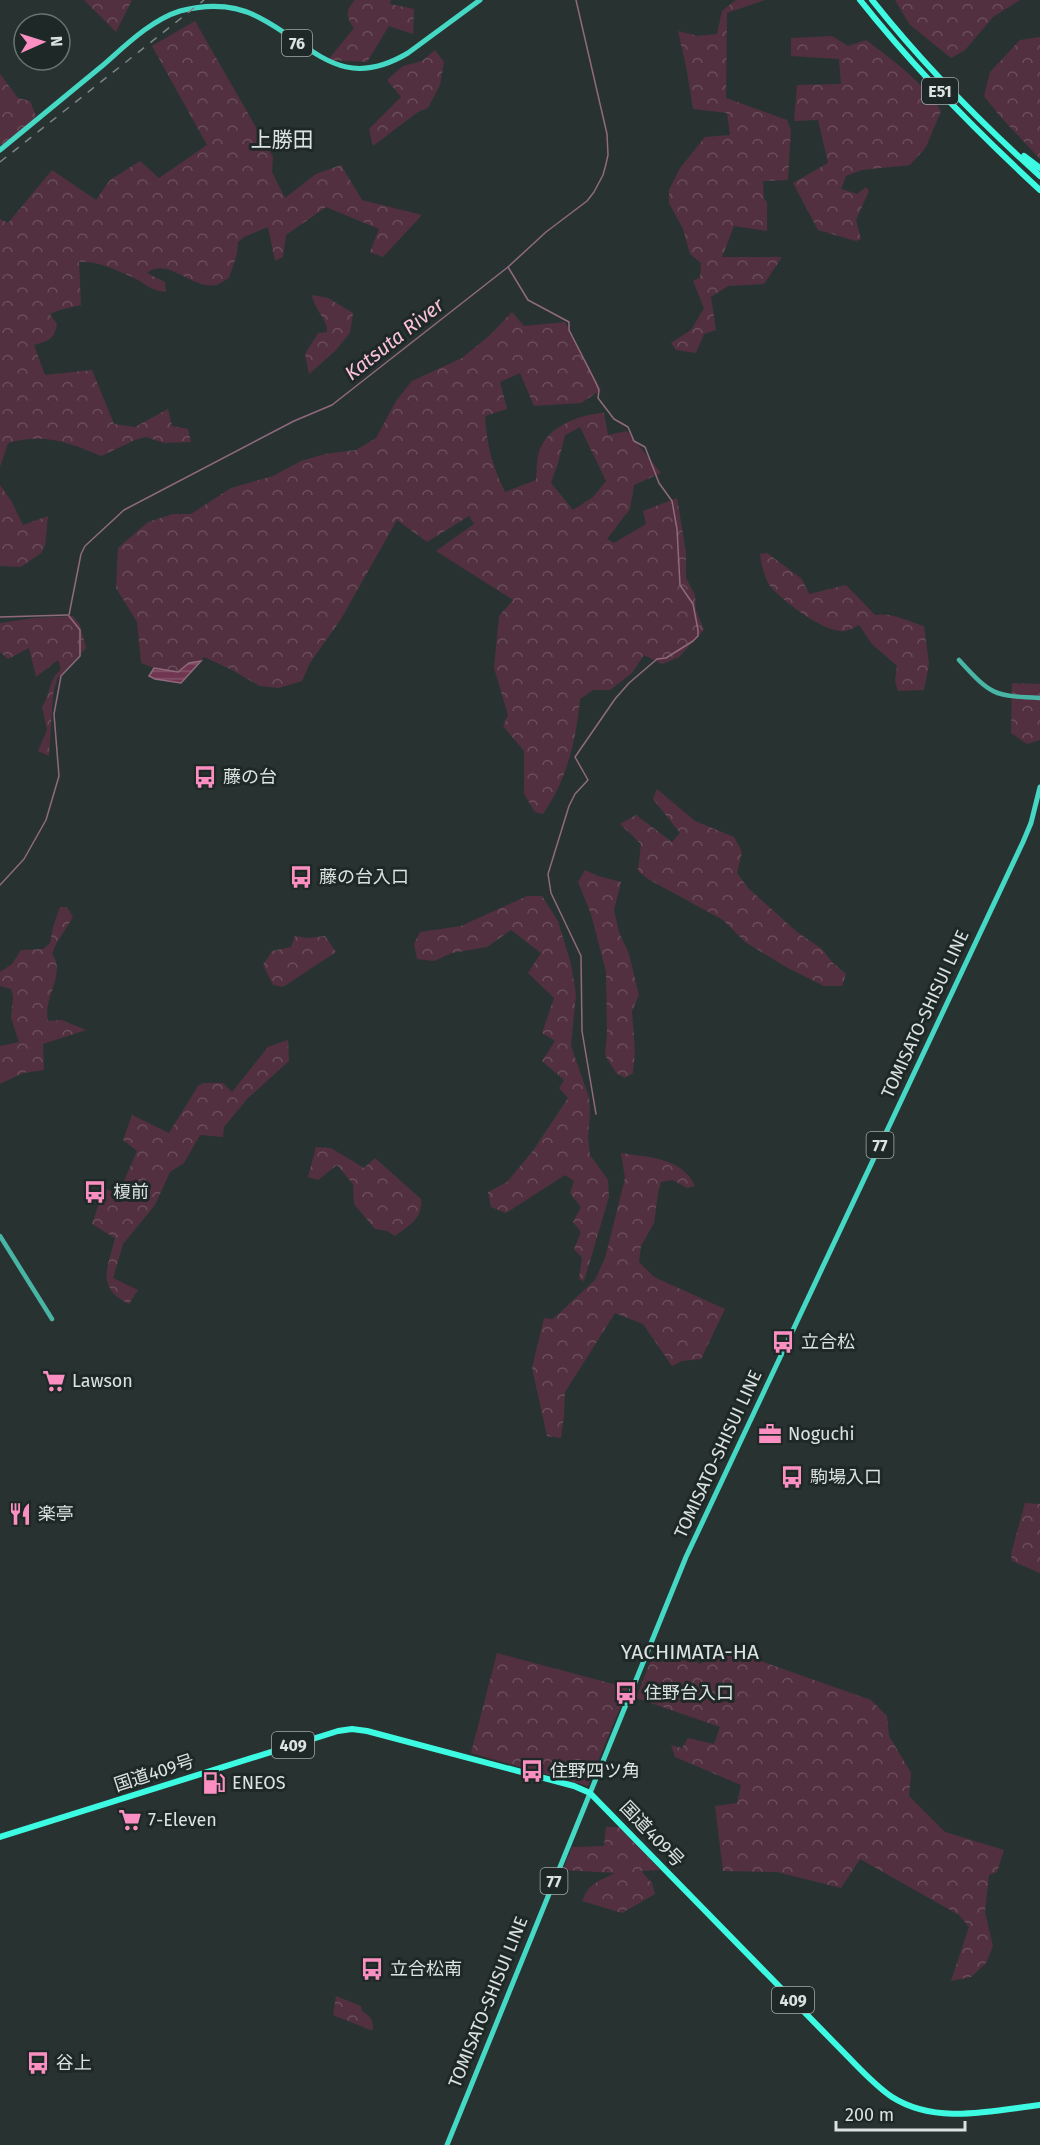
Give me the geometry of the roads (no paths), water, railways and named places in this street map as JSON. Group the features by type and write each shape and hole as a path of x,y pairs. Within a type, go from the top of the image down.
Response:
{"highway":[{"name":"E51","path":"860,0 896,45 1040,190"},
{"name":"E51","path":"872,0 905,39 991,130 1040,176"},
{"path":"999,138 1040,168"},
{"name":"国道409号","path":"0,1837 258,1755 347,1730 360,1730 382,1735 574,1786 590,1793 860,2069 889,2095 919,2108 950,2115 1040,2105"}],"main road":[{"name":"76","path":"0,150 143,32 171,14 211,6 228,7 260,18 313,54 332,63 351,68 368,68 396,60 408,53 480,0"},
{"name":"TOMISATO-SHISUI LINE","path":"447,2145 686,1557 1023,842 1031,823 1040,787"}],"street":[{"path":"959,660 975,678 995,694 1010,698 1040,698"},
{"path":"0,1236 52,1319"}],"waterway":[{"name":"Katsuta River","path":"69,615 81,554 85,546 124,510 294,421 332,405 508,267 546,232 587,201 603,175 608,155 607,134 576,0"},
{"path":"508,267 528,300 569,322 569,330 599,390 598,398 614,419 628,427 634,441 645,447 659,483 672,501 677,529 680,585 693,604 698,630 698,636 693,641 666,658 657,659 629,683 615,699 575,757 588,780 575,794 569,806 548,874 551,893 581,956 582,1031 596,1114"},
{"path":"0,617 68,615"},
{"path":"0,885 24,859 46,820 59,776 54,714 61,676 80,656 80,630 69,616"}],"railway":[{"path":"0,162 204,0"}],"place":[{"name":"藤の台","path":"205,777"},
{"name":"藤の台入口","path":"301,877"},
{"name":"榎前","path":"95,1192"},
{"name":"立合松","path":"783,1342"},
{"name":"Lawson","path":"54,1381"},
{"name":"Noguchi","path":"770,1434"},
{"name":"駒場入口","path":"792,1477"},
{"name":"楽亭","path":"20,1514"},
{"name":"住野台入口","path":"626,1693"},
{"name":"住野四ツ角","path":"532,1771"},
{"name":"ENEOS","path":"214,1783"},
{"name":"7-Eleven","path":"130,1820"},
{"name":"立合松南","path":"372,1969"},
{"name":"谷上","path":"38,2063"}],"district":[{"name":"上勝田","path":"282,140"},
{"name":"YACHIMATA-HA","path":"690,1652"}]}
